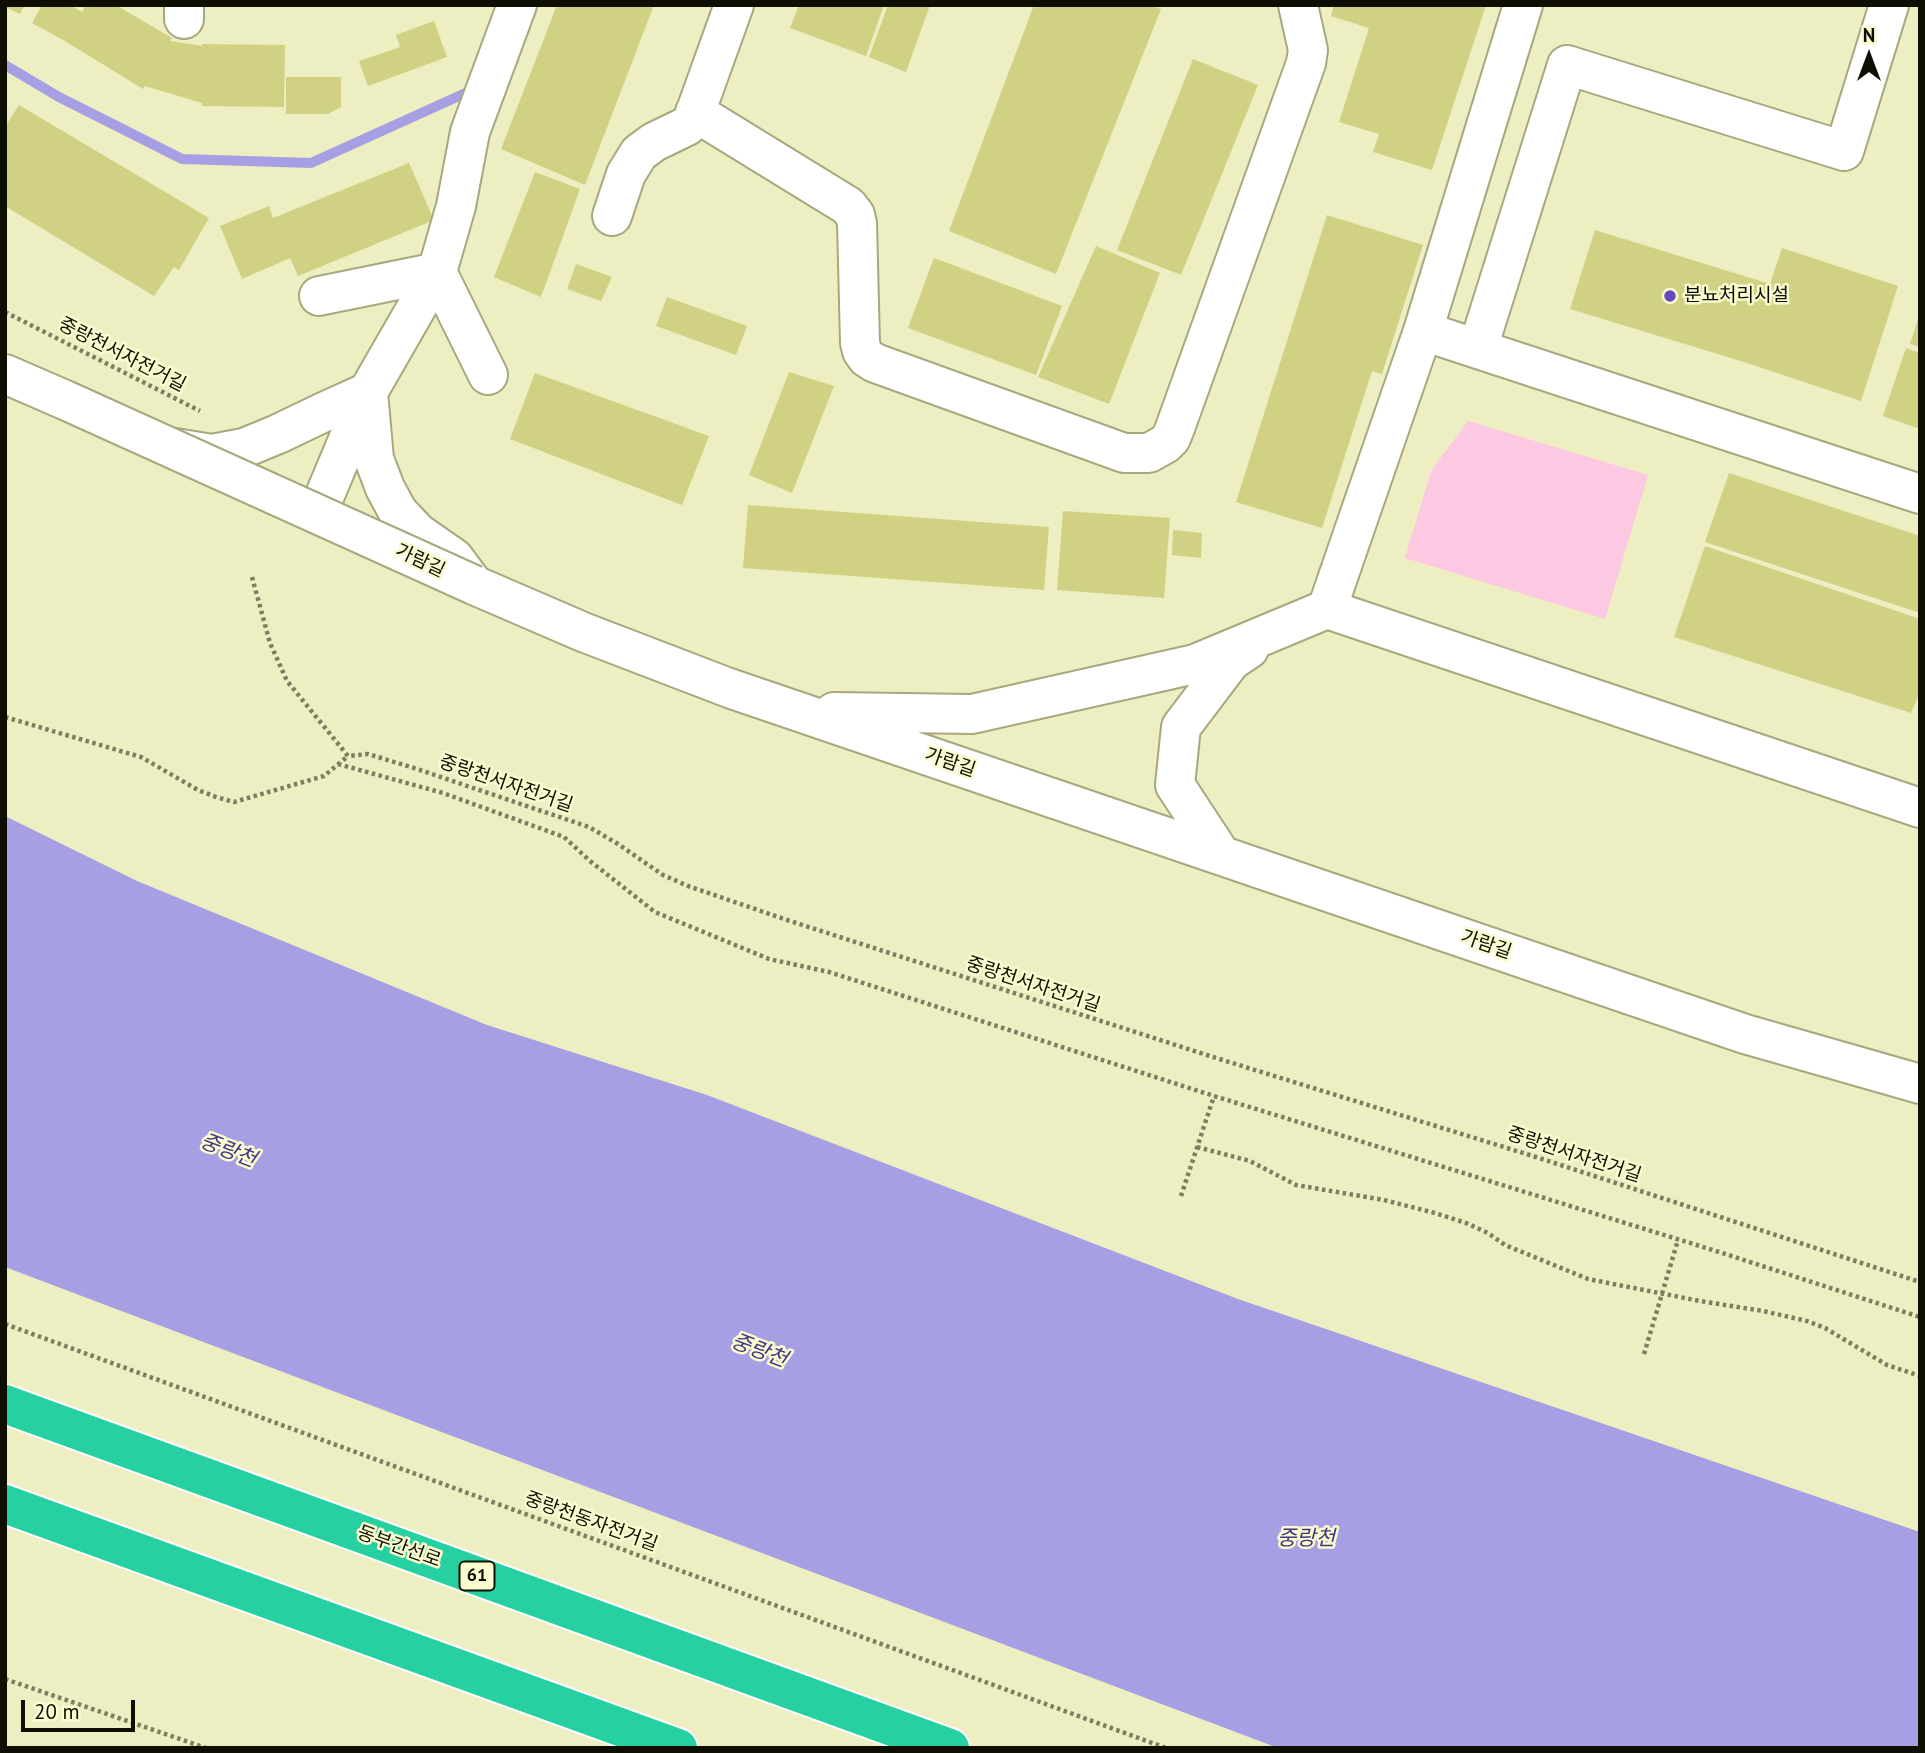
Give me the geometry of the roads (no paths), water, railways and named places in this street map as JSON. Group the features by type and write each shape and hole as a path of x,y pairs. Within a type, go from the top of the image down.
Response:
{"highway":[{"name":"동부간선로","path":"5,1404 950,1748"},
{"path":"5,1504 678,1748"}],"street":[{"path":"317,514 368,392 437,272 456,206 470,132 517,5"},
{"path":"612,216 626,174 639,153 654,142 687,126 695,112 734,5"},
{"path":"695,112 848,206 855,215 860,343 867,358 1124,453 1149,453 1171,438 1306,63 1307,50 1298,5"},
{"path":"1327,609 1423,331 1523,5"},
{"path":"1478,348 1567,65 1844,151 1889,5"},
{"path":"319,296 437,272"},
{"path":"437,272 488,375"},
{"path":"1423,331 1920,494"},
{"name":"가람길","path":"5,374 474,585 583,632 729,688 1745,1034 1920,1084"},
{"path":"168,446 212,454 244,448 278,435 368,392"},
{"path":"368,392 374,459 398,512 418,533 454,558 474,585"},
{"path":"800,712 972,714 1195,664 1327,609 1918,802"},
{"path":"1221,855 1175,785 1181,727 1231,661 1283,626"}],"water":[{"name":"중랑천","path":"5,816 137,881 487,1025 707,1095 1238,1299 1920,1532 1920,1748 1278,1748 5,1267"}],"waterway":[{"path":"5,65 59,97 182,159 311,163 470,91"}],"place":[{"name":"분뇨처리시설","path":"1670,296"}]}
